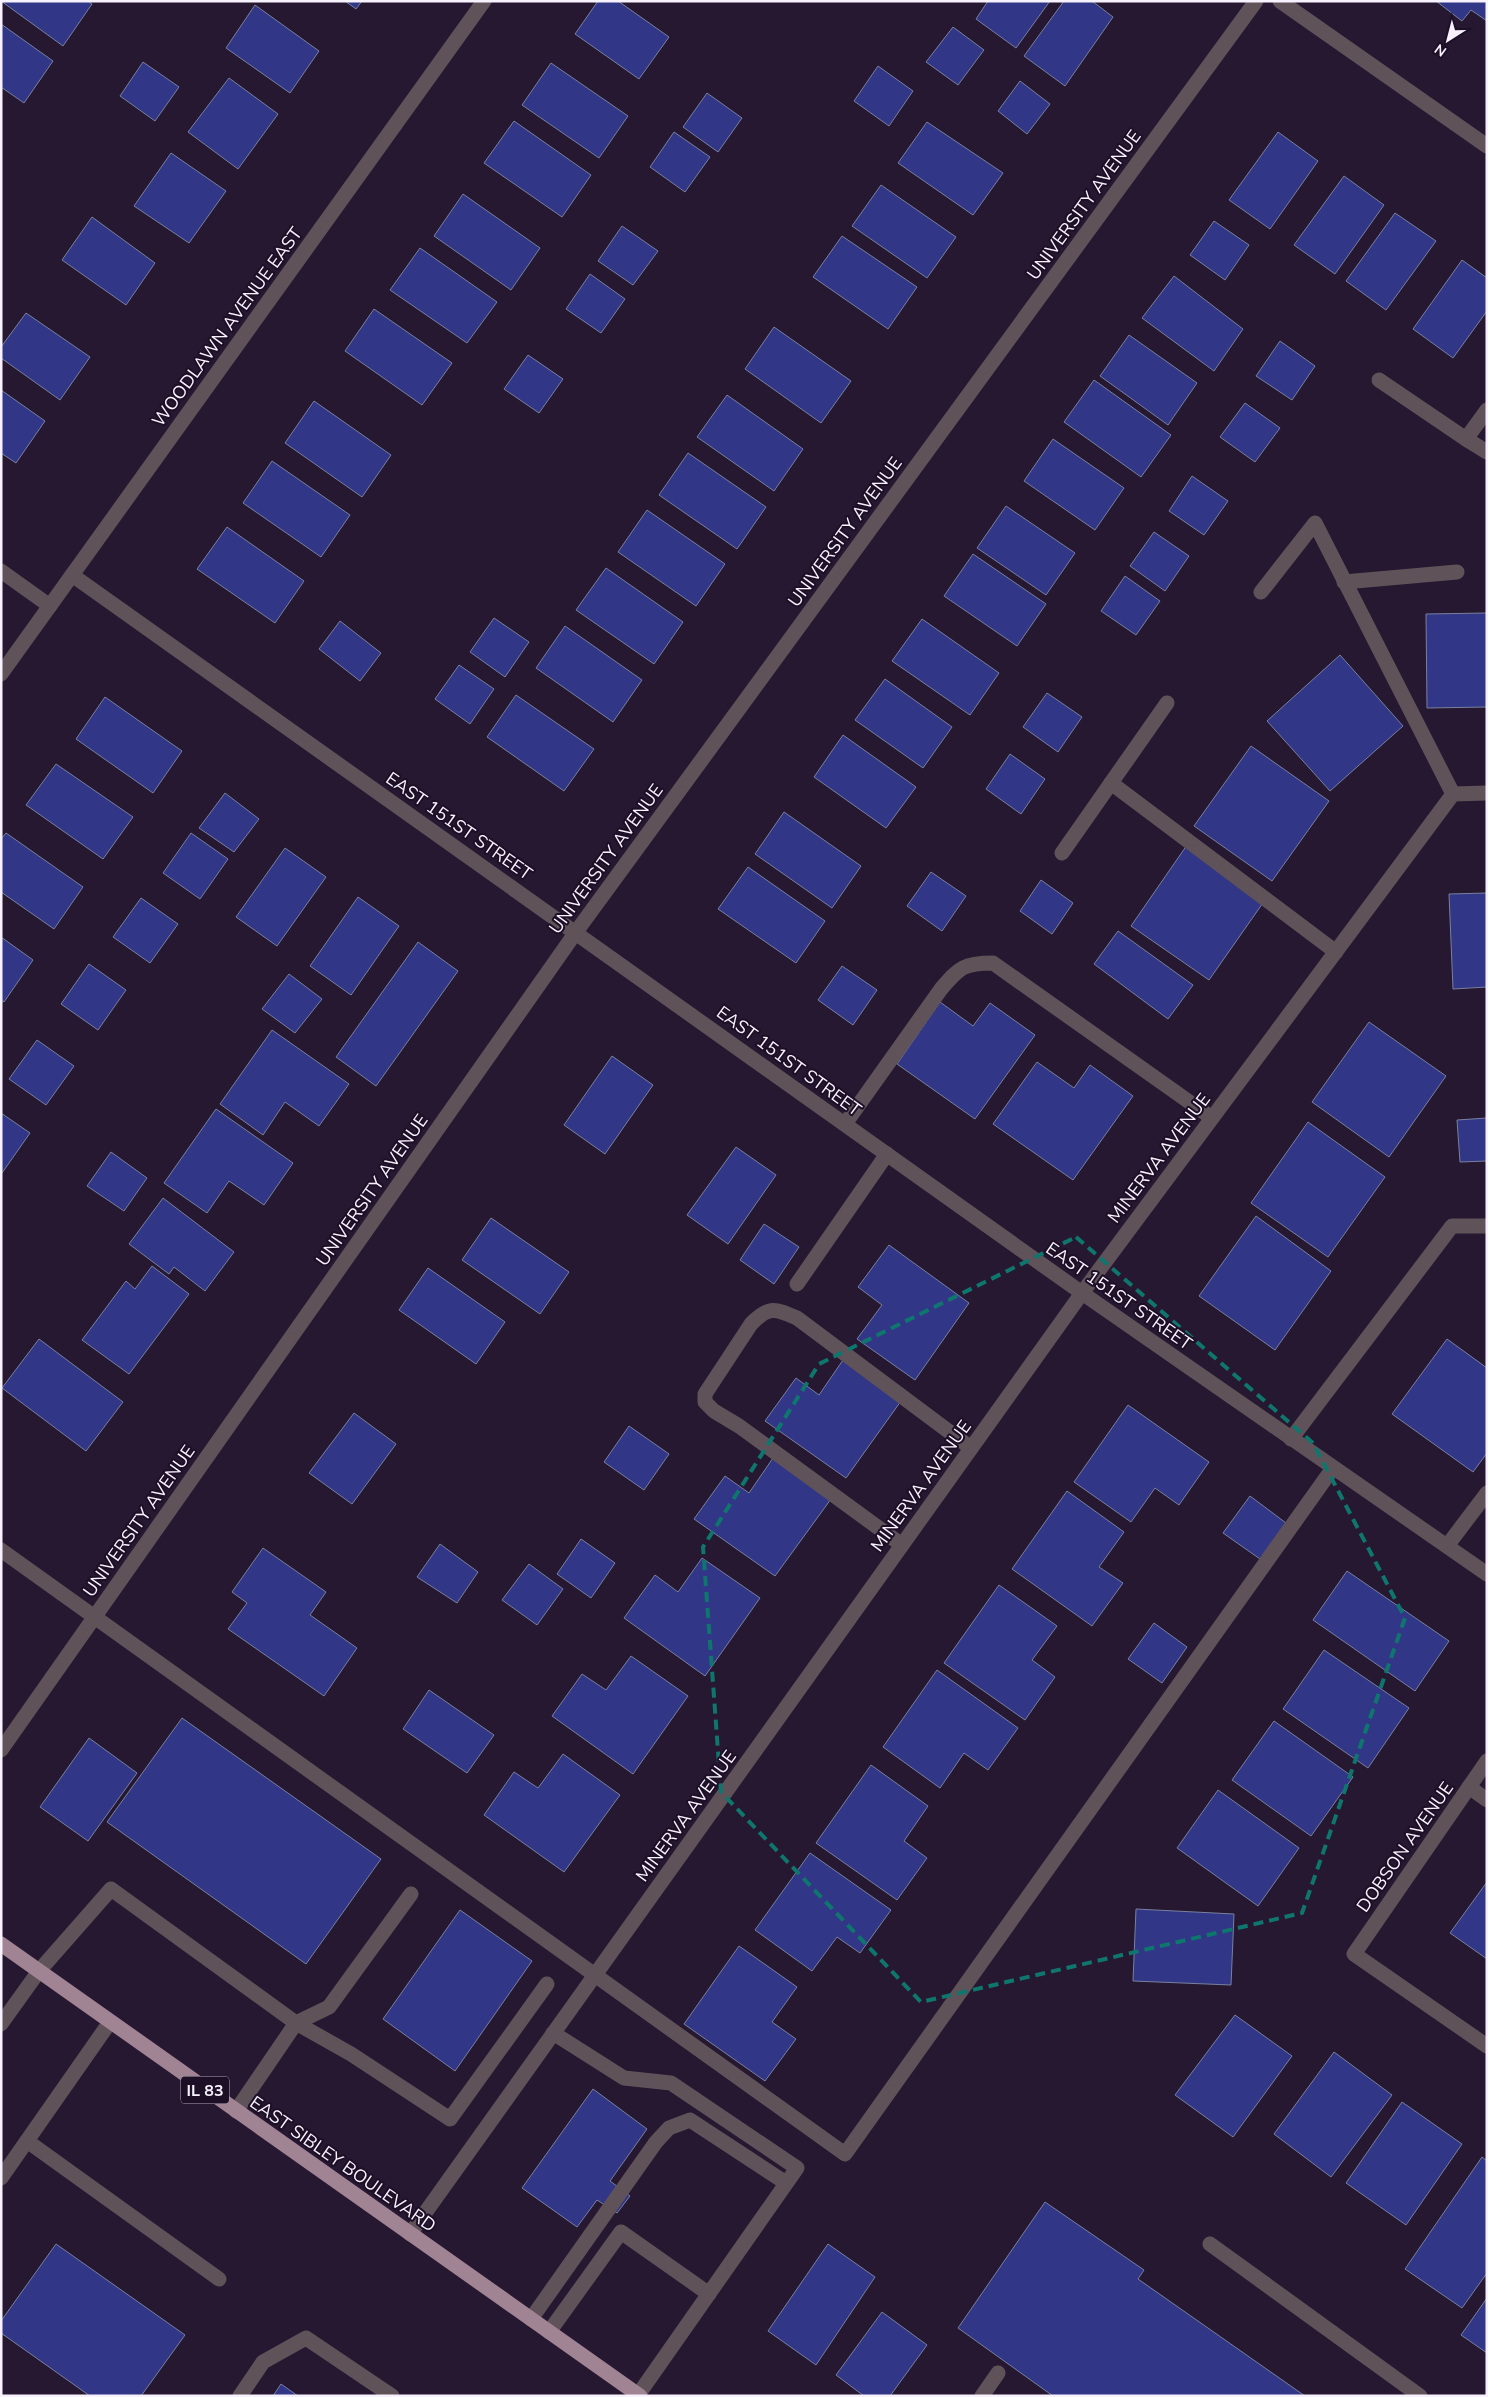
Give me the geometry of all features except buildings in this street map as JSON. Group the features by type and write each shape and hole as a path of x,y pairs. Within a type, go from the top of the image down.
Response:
{"main road":[{"name":"EAST SIBLEY BOULEVARD","path":"1,1944 639,2395"}],"street":[{"name":"WOODLAWN AVENUE EAST","path":"1,674 484,1"},
{"name":"UNIVERSITY AVENUE","path":"1,1750 576,932 1256,1"},
{"path":"1280,1 1487,146"},
{"path":"1379,380 1487,452"},
{"path":"1466,439 1487,410"},
{"path":"1261,592 1315,523 1453,794 1487,793"},
{"path":"1,571 50,606"},
{"path":"1344,582 1457,572"},
{"name":"EAST 151ST STREET","path":"72,575 1082,1293 1487,1574"},
{"path":"1062,853 1167,703"},
{"path":"1111,783 1336,952"},
{"name":"MINERVA AVENUE","path":"410,2234 1082,1293 1453,794"},
{"path":"845,1124 941,988 956,972 972,963 993,964 1212,1118"},
{"path":"797,1284 887,1154"},
{"path":"1291,1439 1452,1226 1487,1226"},
{"path":"902,1545 739,1426 714,1411 705,1402 705,1394 751,1324 769,1310 778,1310 797,1318 971,1448"},
{"path":"1,1550 96,1616 594,1976 846,2154 1333,1468"},
{"path":"1447,1546 1487,1493"},
{"name":"DOBSON AVENUE","path":"1487,1761 1354,1954 1487,2046"},
{"path":"1469,1787 1487,1800"},
{"path":"1,2024 39,1971 111,1888 296,2023 351,2054 450,2119 547,1984"},
{"path":"236,2111 296,2023 329,2006 411,1894"},
{"path":"1,2178 110,2022"},
{"path":"553,2033 624,2078 671,2083 797,2168 639,2395"},
{"path":"531,2319 651,2150 669,2128 690,2120 786,2183"},
{"path":"27,2141 219,2278"},
{"path":"549,2332 621,2232 709,2294"},
{"path":"1210,2244 1420,2396"},
{"path":"240,2396 263,2362 306,2338 392,2396"},
{"path":"982,2396 998,2373"}],"highlighted area":[{"path":"1076,1237 1313,1443 1405,1618 1302,1913 921,2002 721,1792 703,1547 819,1364"}]}
